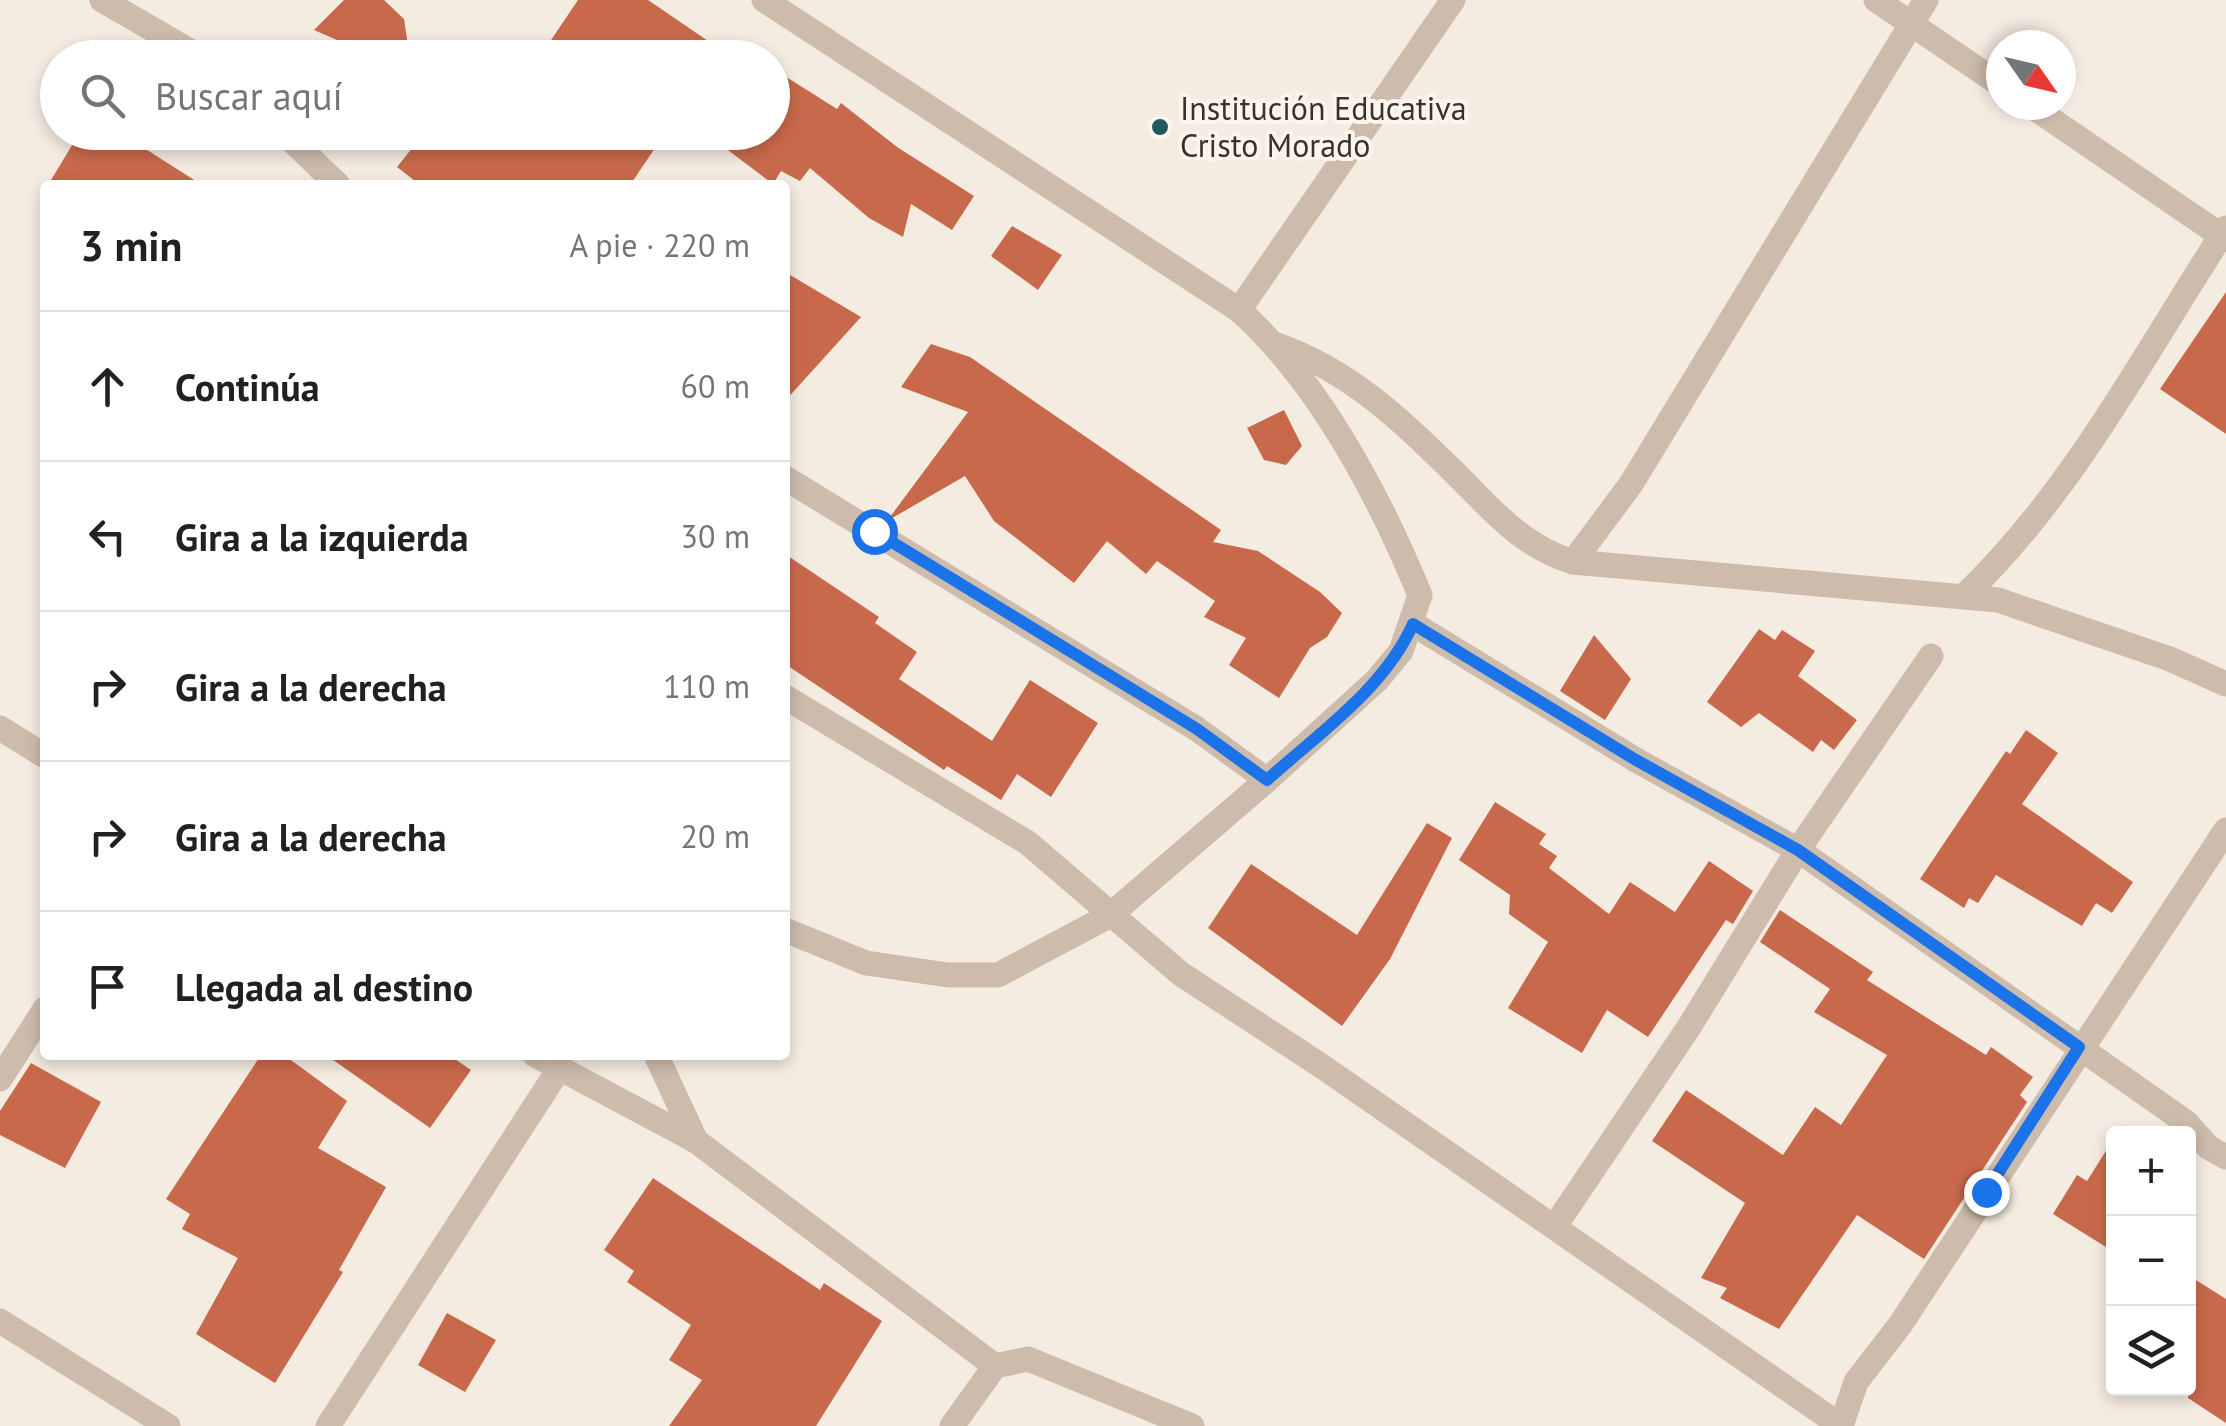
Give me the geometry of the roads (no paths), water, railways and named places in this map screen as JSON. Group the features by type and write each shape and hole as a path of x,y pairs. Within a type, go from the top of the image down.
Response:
{"street":[{"path":"102,0 171,40"},
{"path":"764,0 1238,310 1277,345 1314,395 1406,561 1420,596 1401,651 1378,680 1109,916 998,975 948,975 866,964 790,932"},
{"path":"1238,310 1453,0"},
{"path":"1876,0 1986,75"},
{"path":"1573,562 1630,484 1926,0"},
{"path":"1964,596 2010,552 2066,478 2224,234 2053,120"},
{"path":"302,150 333,180"},
{"path":"1277,345 1319,360 1360,386 1400,419 1518,536 1547,554 1573,562 1998,600 2170,659 2226,684"},
{"path":"790,481 1197,729 1267,780"},
{"path":"1413,624 1636,760 1798,850 2187,1123 2208,1147 2226,1157"},
{"path":"1554,1226 1680,1041 1798,850 1931,656"},
{"path":"790,700 1028,843 1181,974 1841,1426 1856,1382 1900,1325 2079,1047 2226,830"},
{"path":"0,728 40,753"},
{"path":"0,1078 40,1018"},
{"path":"543,1060 696,1141 996,1366"},
{"path":"658,1060 696,1141"},
{"path":"328,1426 559,1070"},
{"path":"0,1321 168,1426"},
{"path":"952,1426 996,1366 1028,1360 1192,1426"}],"place":[{"name":"Institución Educativa Cristo Morado","path":"1160,127"}]}
